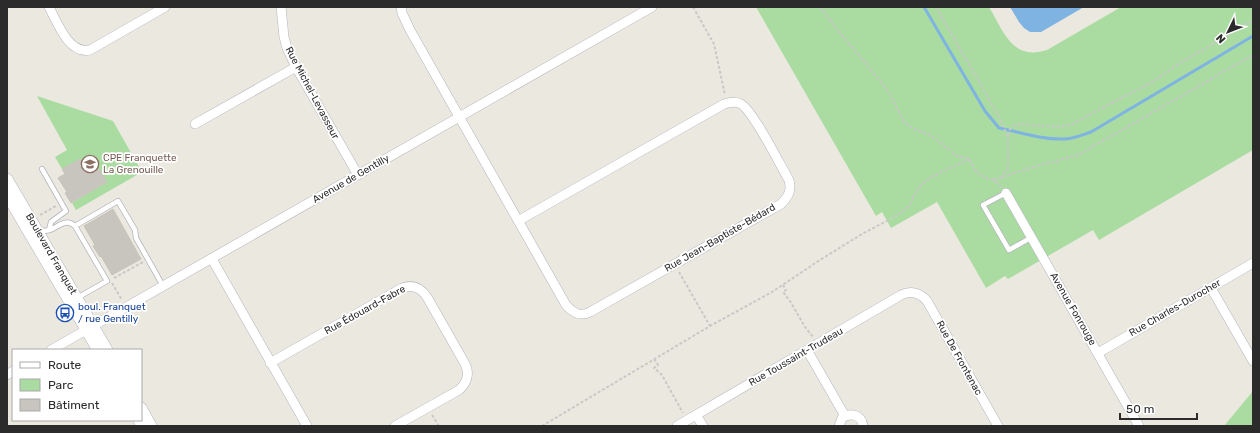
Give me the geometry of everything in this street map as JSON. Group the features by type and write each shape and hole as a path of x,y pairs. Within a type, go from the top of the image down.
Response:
{"street":[{"path":"49,7 69,42 76,49 85,51 90,50 165,7"},
{"name":"Rue Michel-Levasseur","path":"281,7 285,42 296,67 358,175"},
{"path":"401,7 402,13 410,30 459,117"},
{"name":"Avenue de Gentilly","path":"53,349 652,7"},
{"path":"194,124 296,67"},
{"name":"Rue Jean-Baptiste-Bédard","path":"459,117 518,221 566,305 574,313 581,315 590,312 781,204 789,195 789,180 750,113 740,103 732,102 724,104 518,221"},
{"name":"Boulevard Franquet","path":"7,179 77,298 98,349"},
{"name":"Avenue Fonrouge","path":"1006,193 1139,426"},
{"name":"Boulevard Franquet","path":"7,195 39,232 90,328 106,349"},
{"path":"212,259 307,426"},
{"name":"Rue Charles-Durocher","path":"1098,353 1253,263"},
{"name":"Rue Édouard-Fabre","path":"270,363 402,288 412,286 419,288 427,297 464,362 468,371 467,378 465,384 459,390 395,426"},
{"path":"1211,288 1253,361"},
{"name":"Rue Toussaint-Trudeau","path":"677,426 901,295 907,293 917,293"},
{"name":"Rue De Frontenac","path":"917,293 927,301 998,426"},
{"path":"808,350 845,416"},
{"path":"142,410 152,426"},
{"path":"839,426 840,421 845,416 854,414 861,419 863,426"},
{"path":"696,415 703,426"}],"lane":[{"path":"39,232 66,211 42,168"},
{"path":"1006,193 983,205 1009,250 1032,237"},
{"path":"75,226 118,201 135,230 136,238 163,286"},
{"path":"39,232 65,222 75,226 107,281 77,298"}],"path":[{"path":"693,7 714,44 725,96"},
{"path":"820,7 831,23 886,88 904,122 914,129 932,136 957,156 968,159 977,172 986,178 994,180 1030,168 1078,155 1253,55"},
{"path":"936,7 998,115 1008,138"},
{"path":"1001,178 1008,168 1008,138 1010,129 1016,124 1056,127 1070,125 1149,84 1178,64 1224,38 1245,24 1253,22"},
{"path":"542,426 710,326 783,285 862,234 903,212 913,200 920,186 928,179 968,159"},
{"path":"994,180 1006,193"},
{"path":"40,215 57,205"},
{"path":"113,279 136,266"},
{"path":"678,271 710,326"},
{"path":"783,285 786,290 783,292 813,338"},
{"path":"117,292 122,300"},
{"path":"654,359 658,365 654,368 662,375 683,414"},
{"path":"432,414 439,426"}],"green space":[{"path":"756,7 989,7 1010,42 1017,48 1035,52 1047,50 1121,7 1253,7 1253,150 1099,240 1093,230 1008,279 1005,276 986,288 937,202 891,228 882,212 876,216"},
{"path":"37,96 113,121 142,172 76,210 72,203 107,182 99,170 97,171 93,165 86,169 80,159 62,169 55,157 67,150"},
{"path":"1253,391 1253,426 1224,426"}],"water":[{"path":"1010,7 1084,7 1041,32 1030,32 1019,22"}],"building":[{"path":"80,159 86,169 93,165 97,171 99,169 107,182 71,203 65,193 67,192 58,178 65,174 62,169"},
{"path":"113,209 141,259 112,275 101,256 100,257 93,246 95,245 84,226"}],"waterway":[{"path":"924,7 985,111 999,128 1056,139 1078,137 1091,132 1253,36"}],"place":[{"name":"CPE Franquette La Grenouille","path":"90,164"},
{"name":"boul. Franquet / rue Gentilly","path":"65,313"}]}
